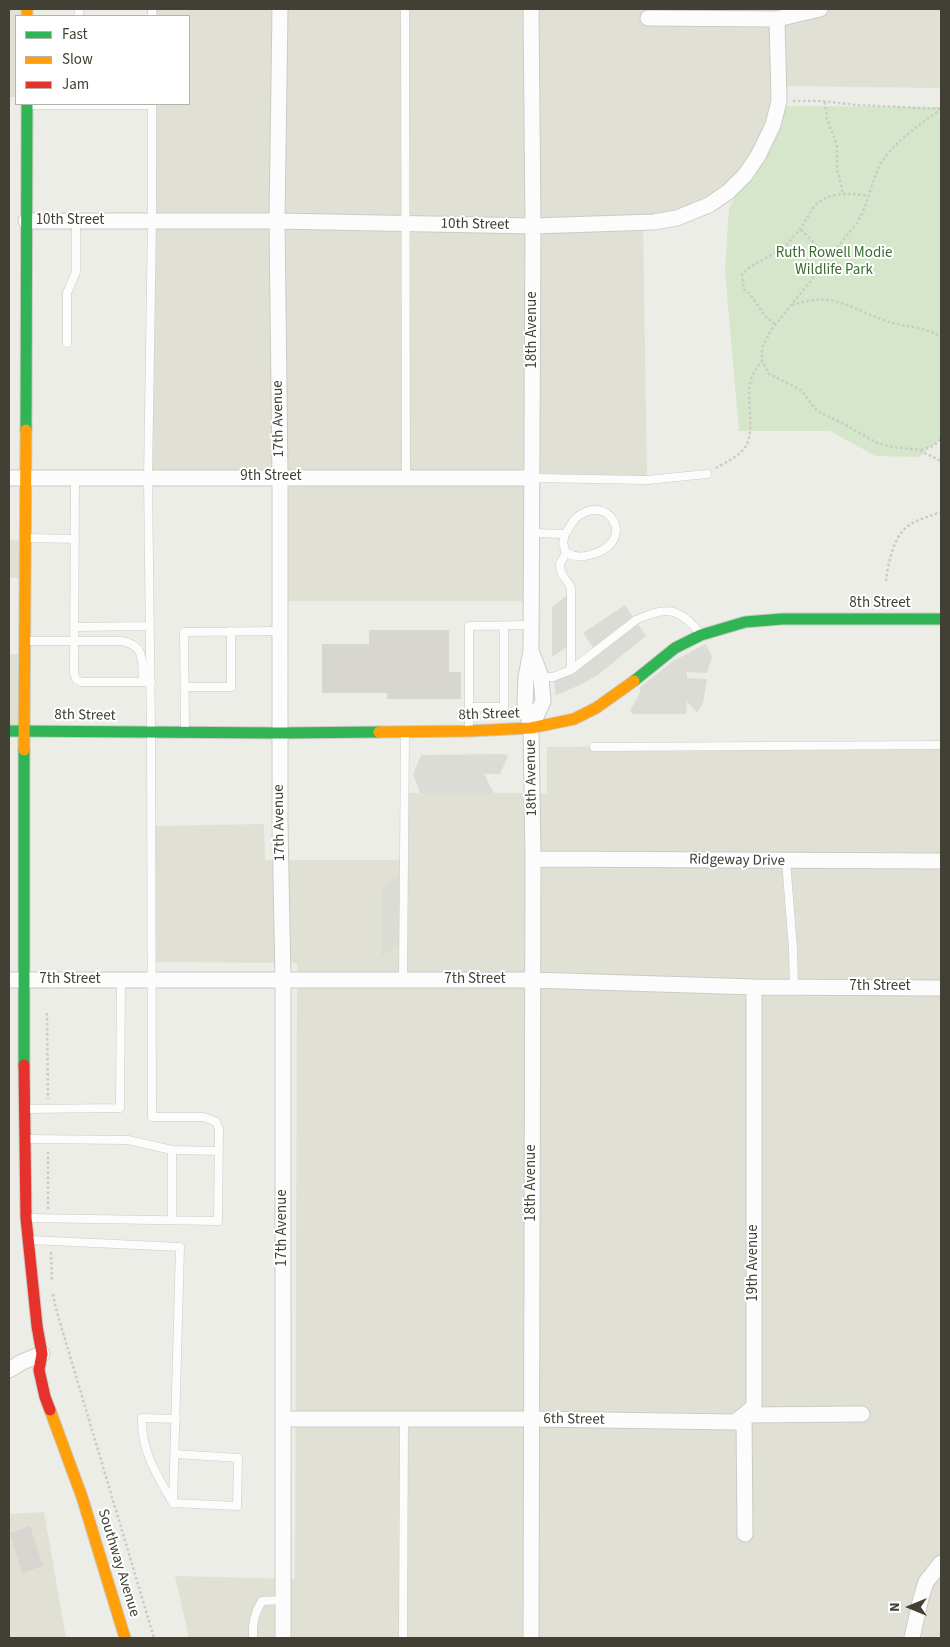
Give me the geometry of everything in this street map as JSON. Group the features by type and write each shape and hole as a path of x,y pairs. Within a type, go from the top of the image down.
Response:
{"main road":[{"name":"Southway Avenue","path":"27,105 25,731 16,980 24,1108 26,1218 37,1326 46,1360 39,1370 46,1402 82,1497 125,1638"},
{"name":"8th Street","path":"9,731 280,733 469,731 531,728 567,720 596,708 622,691 666,654 701,634 745,622 766,620 941,619"},
{"name":"Southway Avenue","path":"68,1429 82,1497"}],"street":[{"name":"17th Avenue","path":"280,9 277,221 280,477 280,824 283,979 283,1638"},
{"name":"18th Avenue","path":"531,9 533,478 531,651 526,677 525,704 531,728 533,859 532,1638"},
{"path":"648,18 777,19 820,9"},
{"name":"10th Street","path":"26,221 277,221 533,226 654,222 688,215 709,205 745,175 758,156 773,125 779,101 777,19"},
{"name":"9th Street","path":"9,478 533,478"},
{"name":"18th Avenue","path":"531,651 541,677 543,702 531,728"},
{"name":"Ridgeway Drive","path":"533,859 941,861"},
{"name":"7th Street","path":"16,980 532,980 754,987 941,988"},
{"name":"19th Avenue","path":"744,1534 744,1415 754,1406 754,987"},
{"path":"9,1370 22,1362 46,1360"},
{"name":"6th Street","path":"283,1419 532,1419 736,1422 744,1415 862,1414"},
{"path":"912,1638 926,1582 941,1563"}],"lane":[{"path":"404,9 406,478"},
{"path":"26,1218 218,1221 219,1129 216,1122 204,1118 152,1117 151,732 147,682 150,626 148,477 152,105"},
{"path":"67,343 67,293 76,272 76,221"},
{"path":"533,478 647,480 707,474"},
{"path":"75,478 74,673 76,679 81,682 147,682"},
{"path":"566,552 579,557 599,552 608,547 616,535 616,524 609,514 598,510 582,514 576,518 565,534 563,543 566,552 560,564 562,575 571,588 571,670"},
{"path":"532,534 565,534"},
{"path":"25,538 75,539"},
{"path":"541,677 553,677 571,670 636,620 646,615 674,611 681,614 701,634"},
{"path":"469,731 469,626 531,625"},
{"path":"75,627 150,626"},
{"path":"470,707 504,707 504,626"},
{"path":"185,687 231,687 231,631"},
{"path":"185,733 184,632 279,631"},
{"path":"25,641 121,641 129,643 139,650 147,682"},
{"path":"403,980 405,732"},
{"path":"594,747 941,745"},
{"path":"786,861 794,987"},
{"path":"24,1108 120,1108 121,980"},
{"path":"25,1139 128,1140 172,1150 218,1151"},
{"path":"172,1150 172,1220"},
{"path":"28,1240 180,1247 173,1503"},
{"path":"173,1503 153,1470 144,1446 142,1418 176,1419"},
{"path":"403,1638 404,1420"},
{"path":"173,1503 236,1506 238,1458 175,1454"},
{"path":"253,1638 252,1627 256,1609 262,1601 283,1600"}],"path":[{"path":"779,101 941,108"},
{"path":"826,102 827,119 837,145 837,168 843,194"},
{"path":"941,108 911,131 890,152 877,169 864,210 857,223 771,330 762,348 762,361 769,374 801,390 817,411 877,443 919,450 941,461"},
{"path":"776,324 765,316 750,294 744,289 742,275 746,270 786,246 801,230 815,207 824,199 843,194 869,196"},
{"path":"801,230 829,257"},
{"path":"791,306 803,302 834,301 890,322 920,328 941,337"},
{"path":"707,474 735,457 746,445 749,430 749,390 754,369 762,361"},
{"path":"919,450 932,446 941,439"},
{"path":"886,580 887,570 897,540 906,527 918,520 941,512"},
{"path":"50,1250 52,1290 56,1309 154,1638"}],"shaded area":[{"path":"9,9 27,9 27,15 15,15 15,97 9,97"},
{"path":"157,9 776,9 777,19 823,9 941,9 941,88 780,86 777,113 728,192 643,223 647,480 533,478 532,601 279,601 280,477 152,477 156,105 190,105 190,15 157,15"},
{"path":"9,540 25,540 25,578 9,578"},
{"path":"571,592 571,644 552,657 552,607"},
{"path":"625,605 646,636 599,674 580,685 556,695 553,677 595,650 583,633"},
{"path":"706,644 712,657 707,673 687,672 687,678 707,679 703,704 697,713 687,701 686,714 632,714 630,711 641,690 639,688 673,661"},
{"path":"9,654 25,654 25,731 9,731"},
{"path":"941,745 941,1638 189,1638 175,1576 295,1579 297,963 153,962 155,826 264,824 265,860 396,860 404,858 404,793 547,793 547,747"},
{"path":"503,754 508,756 500,774 484,774 494,793 420,793 413,774 421,755"},
{"path":"404,870 403,941 381,957 381,889"},
{"path":"44,1512 66,1638 9,1638 9,1514"}],"green space":[{"name":"Ruth Rowell Modie Wildlife Park","path":"785,106 941,107 941,438 919,457 876,456 830,431 739,431 725,271 729,208"}],"building":[{"path":"369,630 449,630 449,672 461,672 461,699 387,699 387,693 322,693 322,644 369,644"},
{"path":"30,1526 43,1566 22,1573 10,1533"}],"traffic: fast":[{"path":"26,430 27,105"},
{"path":"634,681 675,648 701,635 745,622 782,619 941,619"},
{"path":"9,731 379,732"},
{"path":"24,750 24,1065"}],"traffic: slow":[{"path":"27,9 27,15"},
{"path":"24,750 26,430"},
{"path":"379,732 531,728 574,719 596,708 634,681"},
{"path":"50,1410 82,1497 125,1638"}],"traffic: jam":[{"path":"24,1065 26,1218 37,1326 42,1354 39,1370 50,1410"}]}
